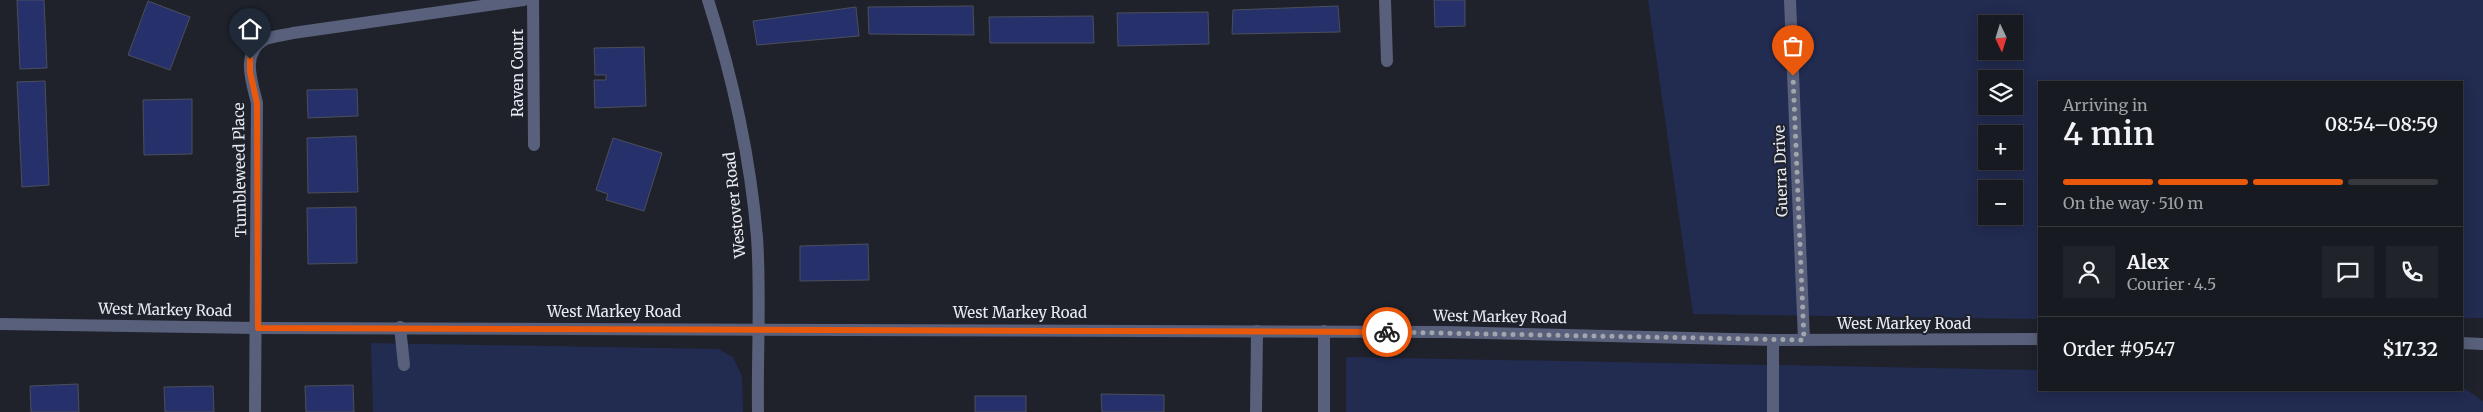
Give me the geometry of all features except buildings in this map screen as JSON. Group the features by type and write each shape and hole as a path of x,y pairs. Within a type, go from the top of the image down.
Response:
{"street":[{"name":"Tumbleweed Place","path":"256,412 258,328 257,103 250,72 250,59 254,49 266,40 293,33 524,0"},
{"name":"Raven Court","path":"533,0 534,146"},
{"name":"Westover Road","path":"708,0 733,86 750,175 757,238 758,412"},
{"path":"1385,0 1387,61"},
{"name":"Guerra Drive","path":"1790,0 1804,340"},
{"name":"West Markey Road","path":"0,324 258,328 758,328 1446,332 1772,340 2038,339"},
{"path":"400,327 404,365"},
{"path":"1256,412 1257,331"},
{"path":"1324,331 1324,412"},
{"path":"1772,340 1772,412"},
{"path":"2463,344 2483,344"}],"shaded area":[{"path":"1648,0 2483,0 2483,318 2463,318 2463,81 2038,81 2038,319 1693,314"},
{"path":"371,343 718,349 733,357 742,376 743,412 373,412"},
{"path":"1346,357 2038,370 2038,391 2463,391 2463,387 2483,401 2483,412 1346,412"}],"way so far":[{"path":"1387,332 1804,340 1793,76"}],"route":[{"path":"250,59 250,72 257,103 258,328 400,327 1387,332"}]}
